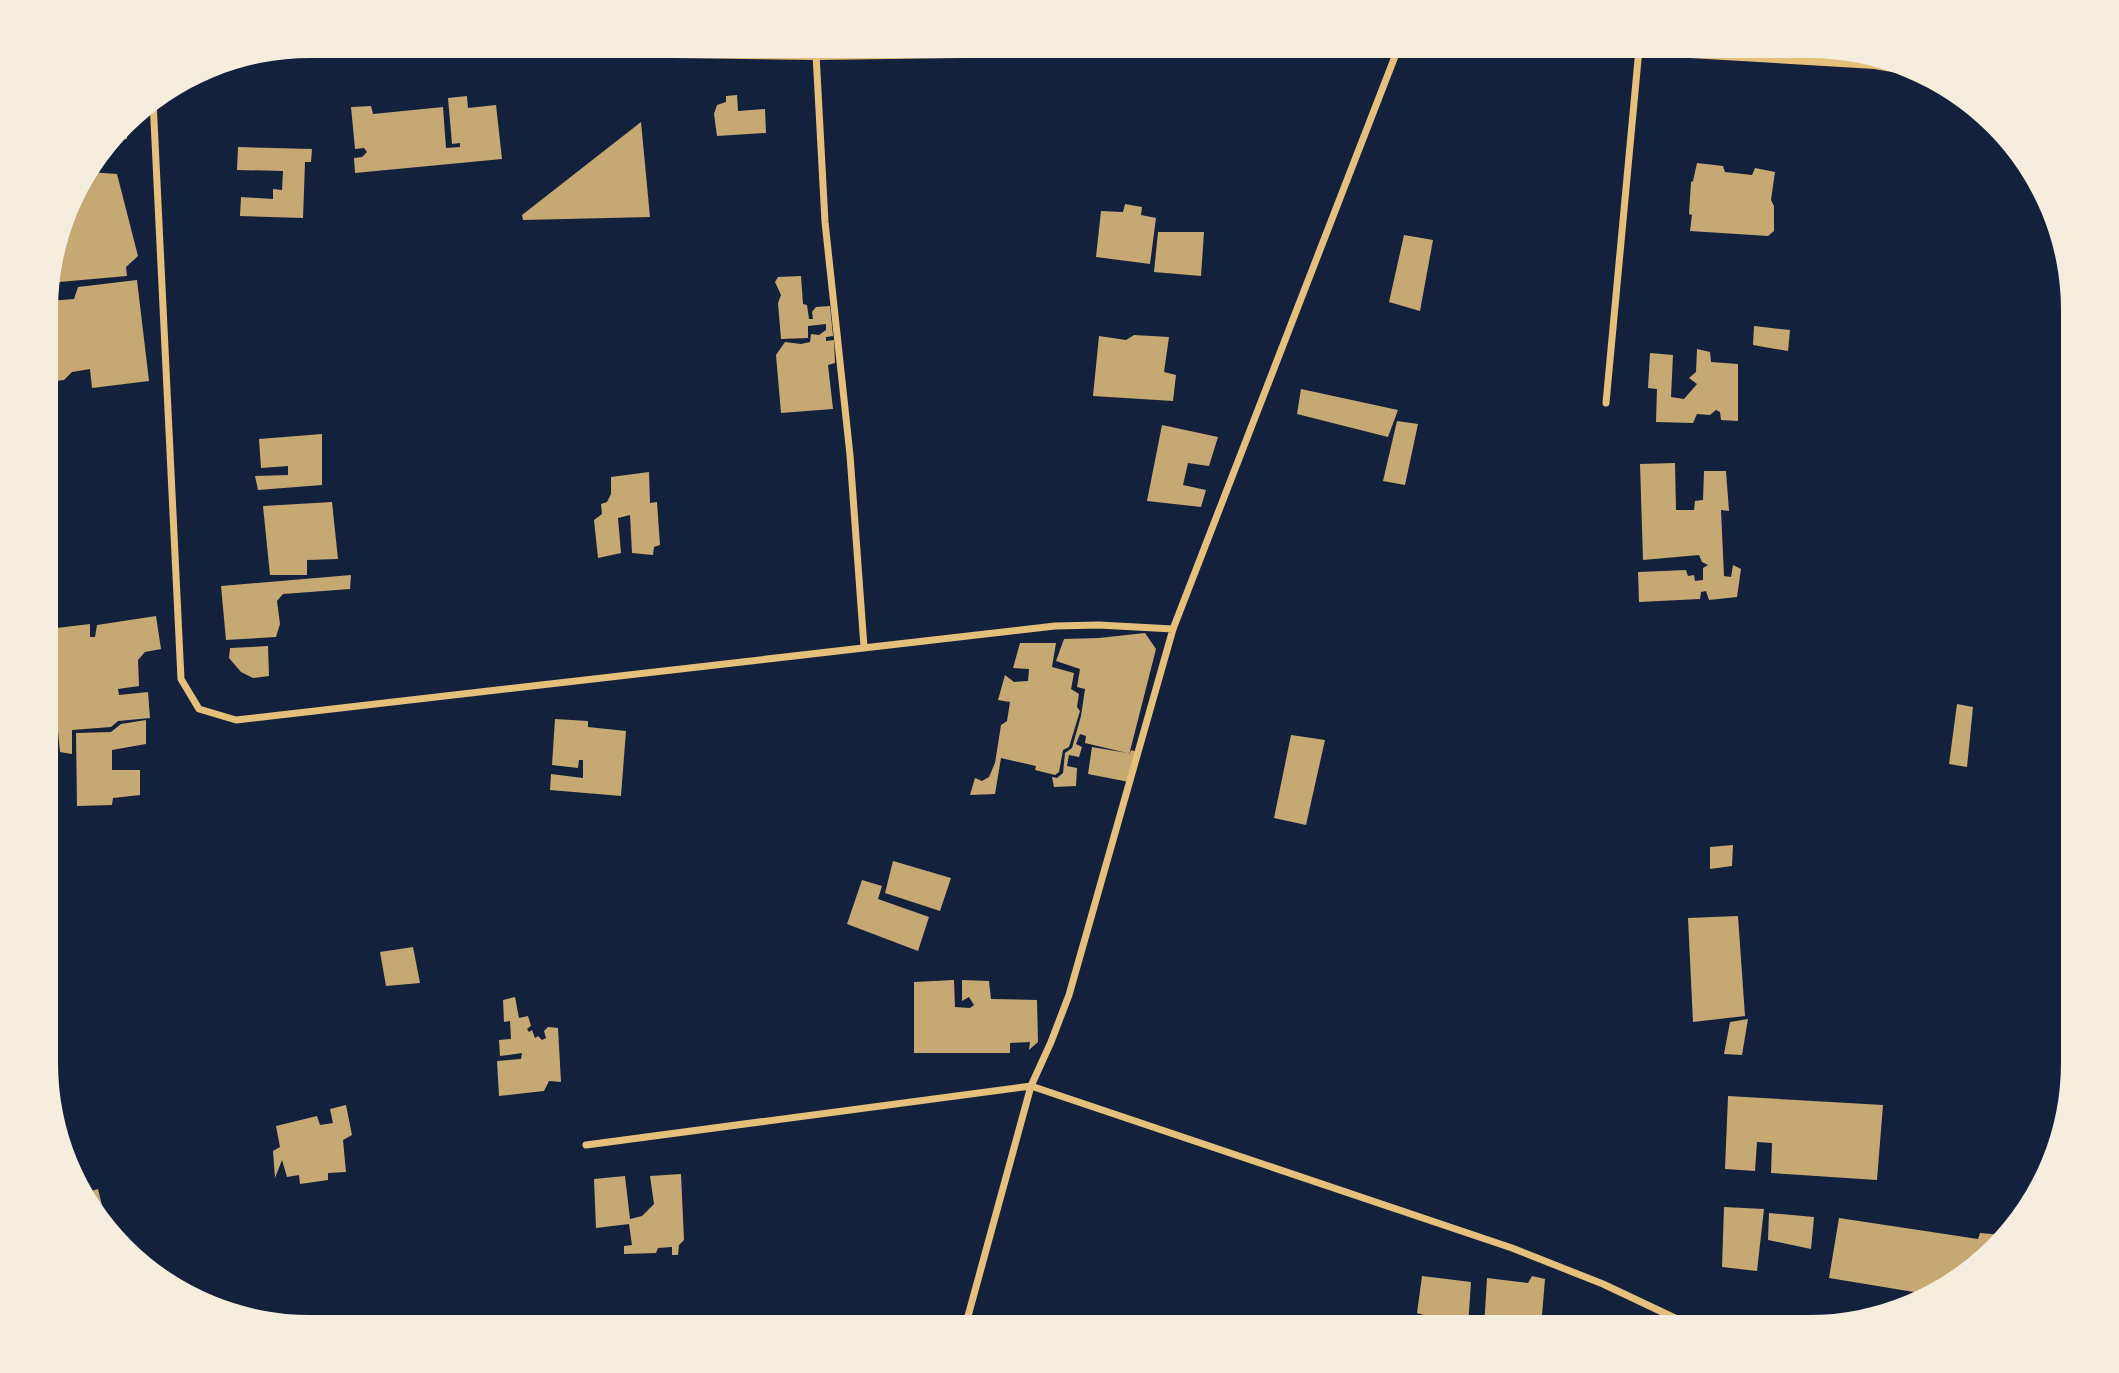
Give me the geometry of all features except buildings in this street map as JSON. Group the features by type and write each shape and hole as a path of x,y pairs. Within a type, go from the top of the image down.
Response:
{"street":[{"path":"816,58 825,222 850,455 864,647"},
{"path":"968,1315 1031,1086 1069,995 1173,629 1394,58"},
{"path":"1606,403 1638,58"},
{"path":"1799,58 1849,61"},
{"path":"154,112 181,679 199,709 236,720 1055,626 1173,629"},
{"path":"586,1145 1031,1086 1512,1248 1603,1284 1669,1315"}]}
